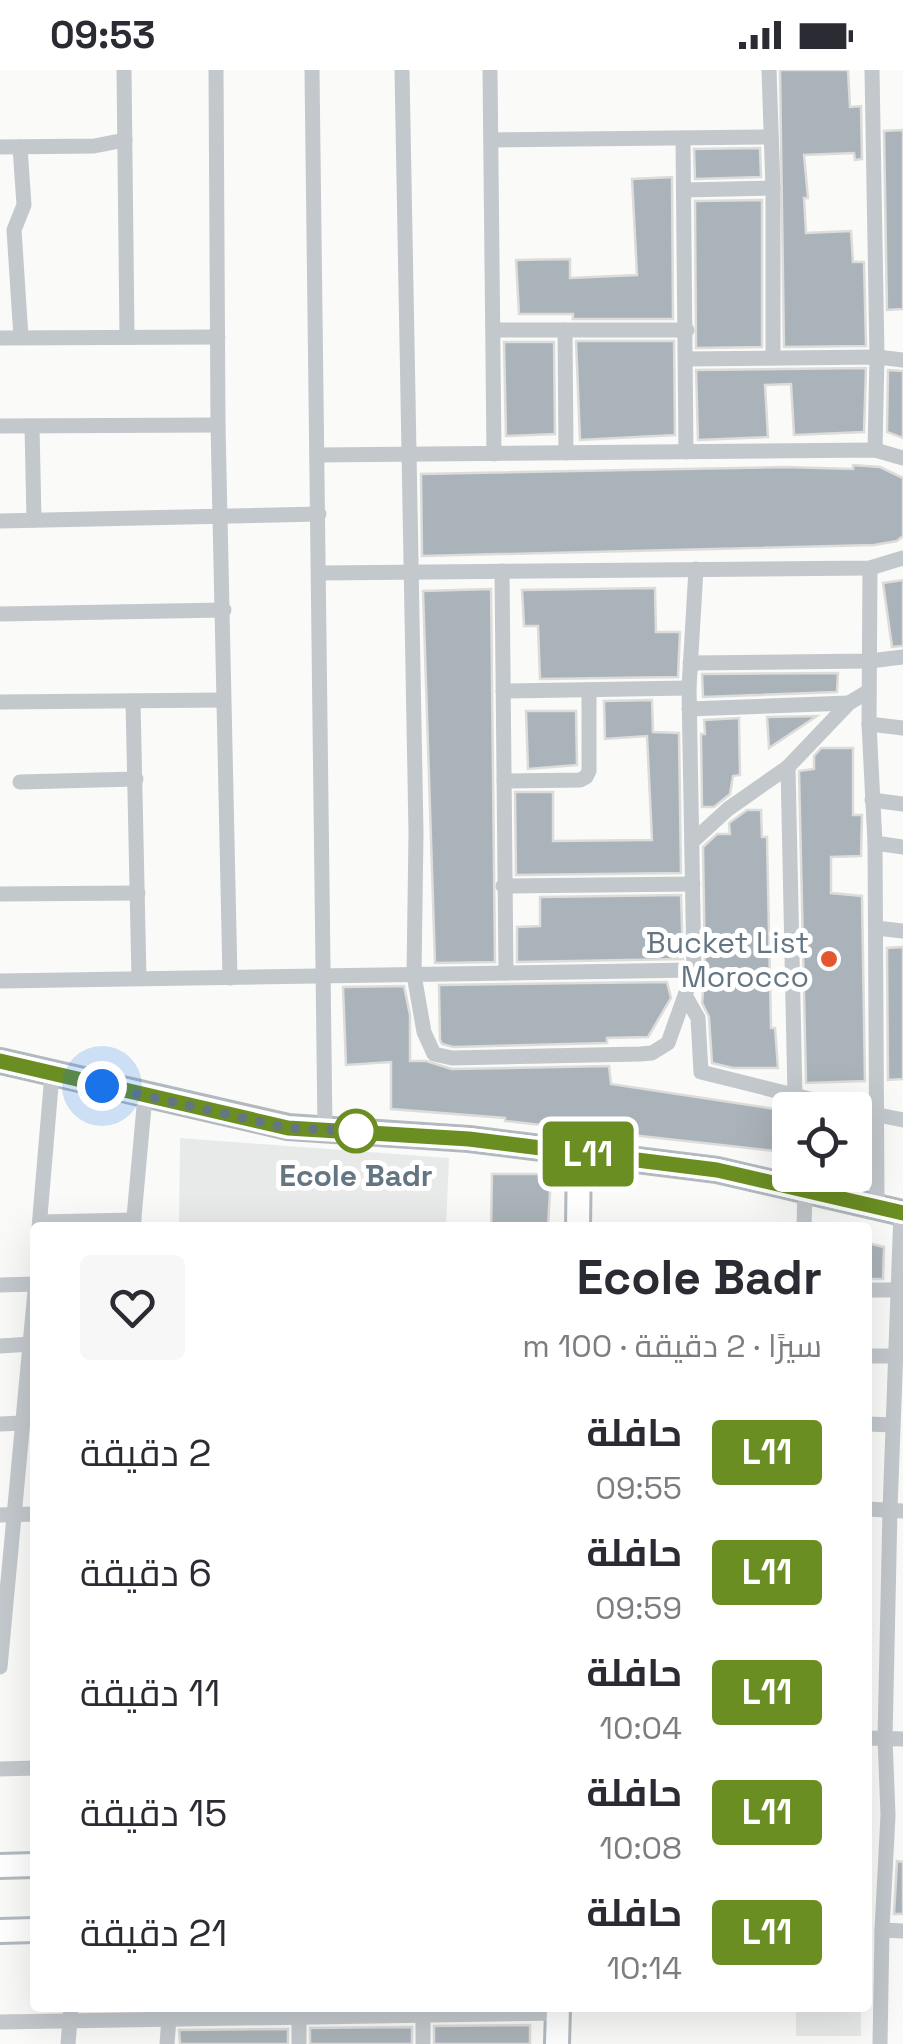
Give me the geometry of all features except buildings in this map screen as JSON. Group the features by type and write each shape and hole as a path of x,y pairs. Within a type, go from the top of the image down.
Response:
{"street":[{"path":"124,70 127,336"},
{"path":"216,70 222,700 230,978"},
{"path":"312,70 325,1130"},
{"path":"402,70 416,833 414,975 428,1046 434,1054 452,1058 652,1053 668,1042 694,970 689,688 696,568"},
{"path":"490,70 494,454"},
{"path":"769,70 774,188 773,358"},
{"path":"872,70 876,450"},
{"path":"490,140 771,137"},
{"path":"683,138 686,452"},
{"path":"0,147 94,146 125,140"},
{"path":"20,147 24,205 14,230 21,337"},
{"path":"684,190 774,188"},
{"path":"494,330 687,330"},
{"path":"565,330 566,453"},
{"path":"0,338 218,337"},
{"path":"686,359 877,356 903,360"},
{"path":"0,426 218,425"},
{"path":"32,426 34,520"},
{"path":"317,455 876,450 903,458"},
{"path":"0,520 319,514"},
{"path":"320,572 870,568 903,558"},
{"path":"870,568 877,1205"},
{"path":"502,571 506,974"},
{"path":"0,614 224,610"},
{"path":"690,662 870,662 903,657"},
{"path":"504,692 689,688"},
{"path":"504,781 586,777 589,690"},
{"path":"692,842 728,810 788,767 849,704 869,692"},
{"path":"0,702 222,700"},
{"path":"133,701 139,978"},
{"path":"689,709 849,704"},
{"path":"869,724 903,728"},
{"path":"788,767 795,1092"},
{"path":"20,782 136,779"},
{"path":"872,800 903,804"},
{"path":"875,843 903,847"},
{"path":"504,886 693,884"},
{"path":"0,894 138,893"},
{"path":"876,928 903,932"},
{"path":"0,981 694,970"},
{"path":"686,998 698,1018 701,1072 779,1092"},
{"path":"0,1061 241,1119 580,1152 772,1181"},
{"path":"40,1222 52,1074"},
{"path":"133,1222 145,1096"},
{"path":"872,1113 903,1120"},
{"path":"578,1222 580,1152"},
{"path":"804,1222 806,1192"},
{"path":"823,1192 902,1213 896,1356 898,1404 893,1424 895,1662 885,1738 888,1815 880,2044"},
{"path":"0,1286 30,1287"},
{"path":"872,1290 898,1290"},
{"path":"0,1346 30,1344"},
{"path":"0,1667 8,1514 30,1354"},
{"path":"872,1356 896,1356"},
{"path":"0,1424 23,1423"},
{"path":"872,1424 893,1424"},
{"path":"872,1738 903,1739"},
{"path":"0,1769 30,1768"},
{"path":"0,1866 30,1865"},
{"path":"0,1931 30,1930"},
{"path":"882,1930 903,1931"},
{"path":"0,2022 70,2014 168,2018 299,2012 467,2012"},
{"path":"299,2012 299,2044"},
{"path":"557,2044 558,2012"},
{"path":"422,2013 423,2044"},
{"path":"68,2044 70,2014"},
{"path":"168,2018 168,2044"}],"shaded area":[{"path":"180,1138 449,1158 446,1222 179,1222"},
{"path":"796,2012 861,2012 861,2036 796,2036"}],"bus line":[{"name":"L11","path":"0,1061 288,1128 469,1139 717,1170 903,1213"}],"place":[{"name":"Bucket List Morocco","path":"829,959"},
{"name":"Ecole Badr","path":"356,1131"}],"route":[{"path":"102,1086 288,1128 356,1131"}]}
